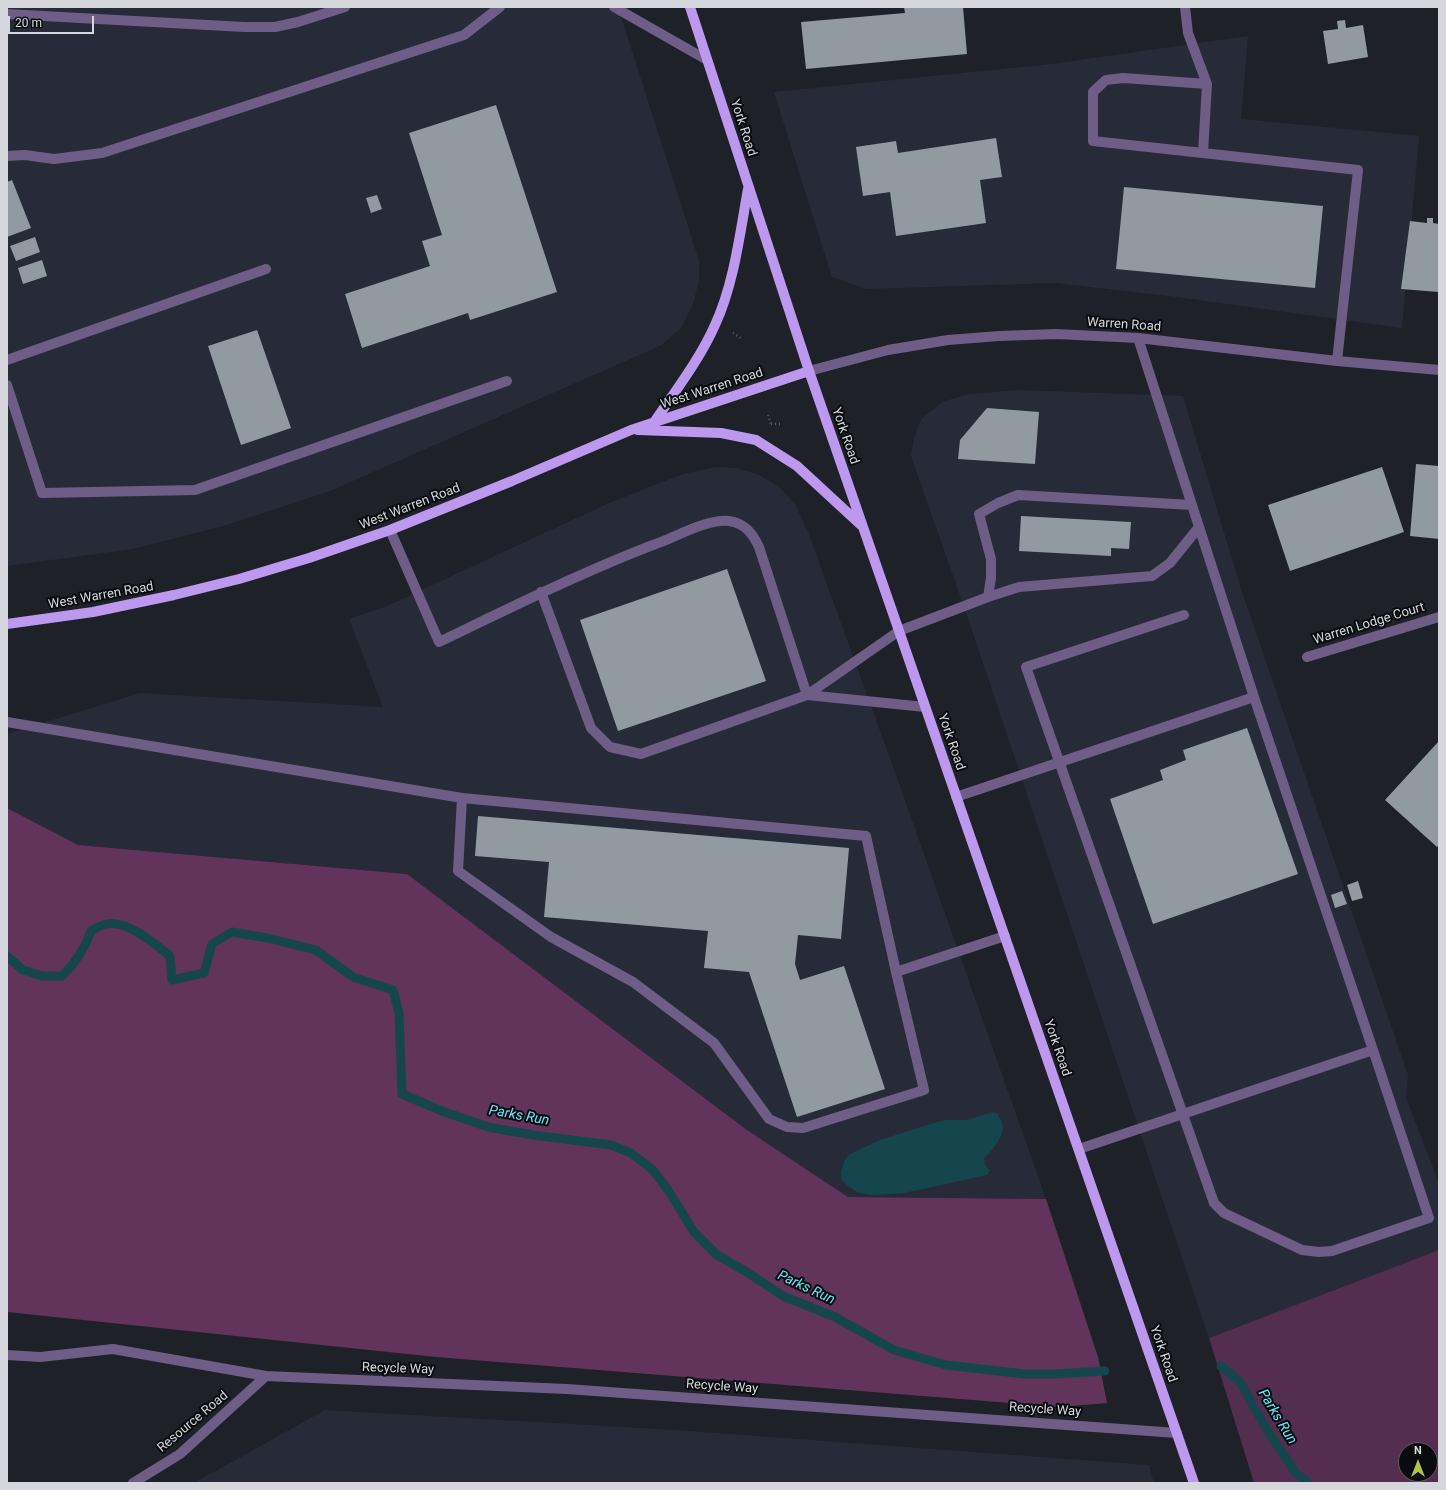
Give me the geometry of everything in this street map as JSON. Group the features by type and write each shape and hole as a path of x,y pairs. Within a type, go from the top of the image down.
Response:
{"main road":[{"name":"York Road","path":"690,7 809,371 1194,1483"},
{"path":"655,421 703,348 716,325 728,292 749,186"},
{"name":"West Warren Road","path":"7,624 93,612 174,595 239,579 309,558 390,530 655,421 809,371"},
{"path":"631,430 721,433 756,440 797,466 862,526"}],"street":[{"path":"7,14 244,27 275,27 298,22 345,7"},
{"path":"7,156 25,155 54,159 102,153 464,35 500,7"},
{"path":"614,7 707,60"},
{"path":"1185,7 1188,33 1207,84 1203,153"},
{"path":"1207,84 1123,78 1106,80 1092,92 1092,141 1358,170 1338,361"},
{"path":"7,360 266,269"},
{"name":"Warren Road","path":"809,371 888,350 948,340 1056,334 1138,338 1338,361 1439,370"},
{"path":"1138,338 1254,697 1429,1218 1340,1248 1319,1252 1302,1250 1224,1213 1214,1203 1026,667 1184,615"},
{"path":"7,385 42,494 195,490 507,381"},
{"path":"988,597 992,559 978,514 998,502 1018,495 1192,505"},
{"path":"390,530 439,642 541,592 615,559 707,524 728,521 741,524 754,536 759,547 807,695"},
{"path":"541,592 591,728 610,747 641,754 807,695 899,631 988,597 1019,587 1152,576 1170,564 1199,527"},
{"name":"Warren Lodge Court","path":"1307,657 1439,617"},
{"path":"807,695 925,707"},
{"path":"956,797 1254,697"},
{"path":"7,722 462,798 866,836 924,1090 803,1128 787,1128 769,1119 714,1043 633,982 551,937 458,871 462,798"},
{"path":"896,972 1005,936"},
{"path":"1078,1149 1373,1050"},
{"name":"Recycle Way","path":"7,1355 40,1357 113,1349 266,1376 566,1389 1177,1432"},
{"name":"Resource Road","path":"133,1483 180,1454 266,1376"}],"path":[{"path":"768,415 771,424 780,424"}],"shaded area":[{"path":"7,7 618,7 699,261 699,281 693,304 682,327 662,345 330,491 223,526 133,549 7,566"},
{"path":"1248,36 1241,119 1419,136 1402,328 1177,297 1056,283 866,289 832,277 774,92 1052,64"},
{"path":"1018,390 1183,396 1241,589 1408,1075 1406,1098 1439,1183 1439,1250 1209,1338 969,621 911,456 914,438 921,419 942,402 969,394"},
{"path":"715,467 735,468 757,474 778,486 795,504 808,532 895,772 1046,1199 848,1197 747,1130 407,874 78,845 7,808 7,734 140,693 383,707 349,619 385,607 609,503 683,474"},
{"path":"7,808 78,845 407,874 747,1130 848,1197 1046,1199 1098,1357 1107,1403 1060,1407 436,1357 7,1312"},
{"path":"1439,1250 1439,1483 1254,1483 1209,1338"},
{"path":"325,1410 676,1430 1149,1465 1154,1483 194,1483"}],"water":[{"path":"992,1112 997,1113 1002,1121 1003,1127 998,1142 984,1158 985,1165 990,1171 987,1175 904,1193 874,1195 859,1193 842,1180 841,1172 848,1155 880,1140 944,1120 968,1120"}],"building":[{"path":"904,7 963,7 967,54 806,69 801,22 905,13"},
{"path":"1345,20 1346,28 1363,25 1368,57 1328,64 1323,31 1338,29 1337,21"},
{"path":"496,105 557,292 470,320 468,313 362,348 345,294 430,266 422,241 442,235 409,133"},
{"path":"996,138 1002,177 980,180 986,223 896,236 890,192 863,196 856,147 896,141 898,153"},
{"path":"12,180 31,228 7,237 7,182"},
{"path":"1124,187 1323,206 1315,288 1116,269"},
{"path":"377,195 382,209 371,213 366,198"},
{"path":"1427,218 1433,218 1433,223 1439,224 1439,292 1401,289 1410,221 1427,223"},
{"path":"35,237 40,252 16,261 10,246"},
{"path":"42,260 47,276 23,284 18,268"},
{"path":"257,330 291,428 241,445 208,346"},
{"path":"987,408 1039,412 1035,464 958,459 960,440"},
{"path":"1416,464 1439,466 1439,539 1410,536"},
{"path":"1382,467 1404,532 1290,571 1268,505"},
{"path":"1021,516 1131,522 1129,549 1111,548 1111,556 1019,551"},
{"path":"727,569 766,681 618,731 580,620"},
{"path":"1247,728 1298,874 1153,924 1110,799 1163,780 1160,770 1186,760 1183,750"},
{"path":"1439,741 1439,845 1437,847 1385,800"},
{"path":"478,816 849,848 841,939 798,935 795,964 800,980 844,966 885,1089 797,1117 749,972 704,968 708,931 544,917 549,862 475,856"},
{"path":"1358,881 1363,898 1352,901 1347,885"},
{"path":"1342,891 1347,904 1335,908 1331,895"}],"waterway":[{"name":"Parks Run","path":"7,956 23,970 42,976 62,976 80,955 91,931 102,925 111,924 129,928 147,938 170,956 172,980 204,973 212,944 232,932 267,938 316,950 353,977 393,990 399,1013 402,1094 442,1111 488,1127 533,1135 611,1145 631,1153 653,1170 668,1190 694,1232 717,1255 783,1296 835,1317 894,1350 946,1365 1025,1374 1105,1371"},
{"name":"Parks Run","path":"1221,1366 1240,1382 1267,1430 1296,1473 1308,1483"}]}
